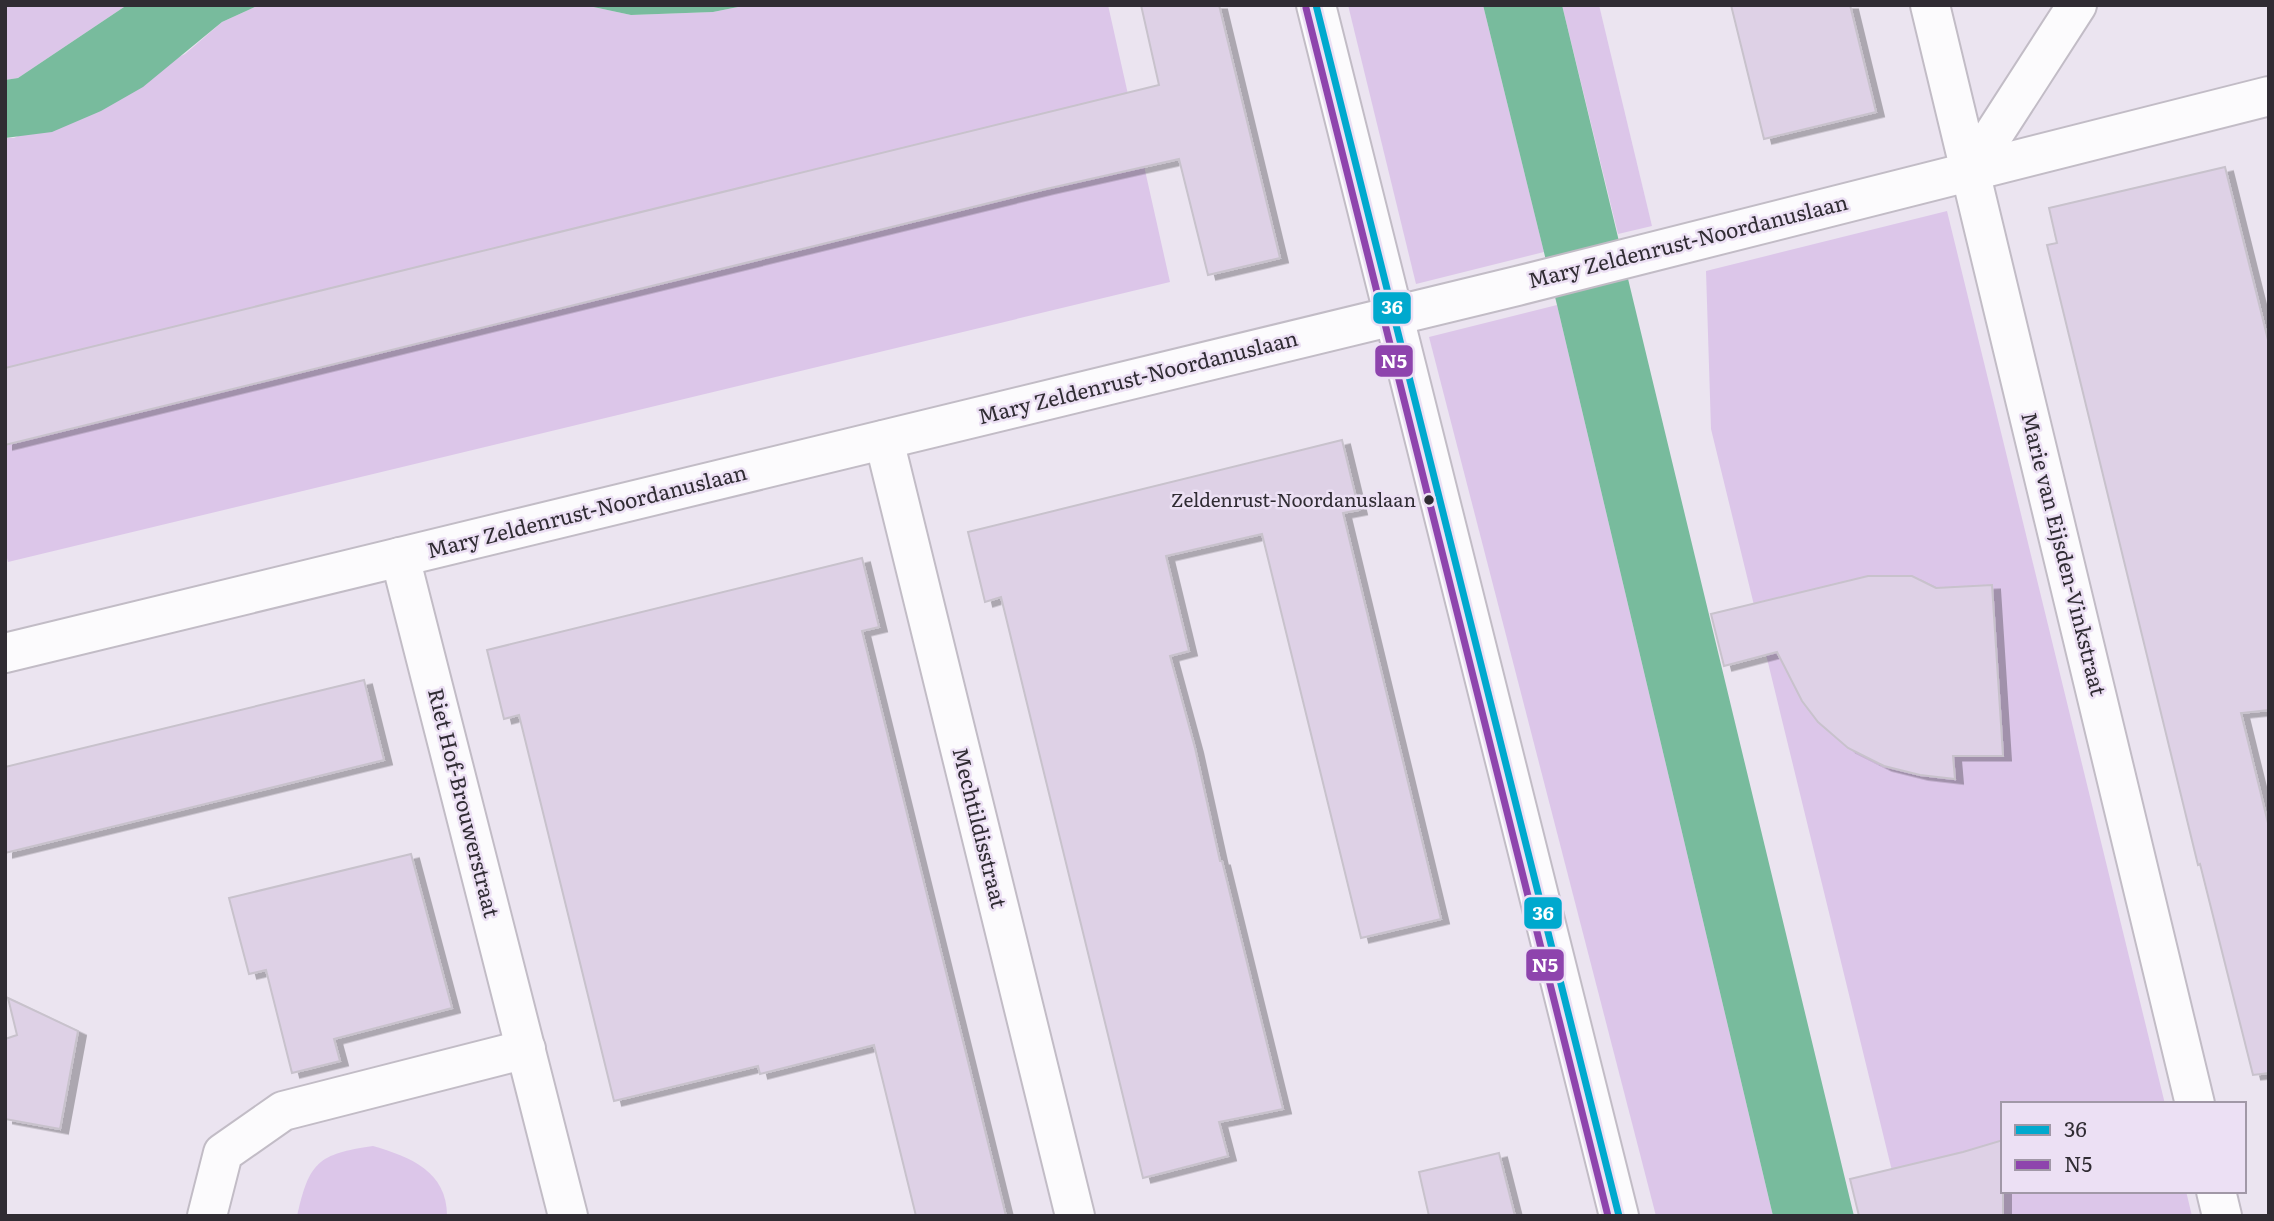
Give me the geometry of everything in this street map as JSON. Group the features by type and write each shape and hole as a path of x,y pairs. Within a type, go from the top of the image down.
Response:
{"street":[{"path":"1316,5 1619,1216"},
{"name":"Marie van Eijsden-Vinkstraat","path":"1930,5 2195,1102"},
{"path":"1970,170 2077,5"},
{"name":"Mary Zeldenrust-Noordanuslaan","path":"5,653 1517,286 2269,96"},
{"name":"Mechtildisstraat","path":"884,440 1075,1216"},
{"name":"Riet Hof-Brouwerstraat","path":"400,557 568,1216"},
{"path":"207,1216 223,1153 283,1111 526,1049"},
{"path":"2216,1193 2222,1216"}],"shaded area":[{"path":"5,5 127,5 18,78 5,80"},
{"path":"127,5 259,5 222,22 143,87 101,111 52,132 5,138 5,80 18,78"},
{"path":"259,5 584,5 631,15 713,12 748,5 1108,5 1170,282 8,562 5,550 5,138 14,138 185,54 222,22"},
{"path":"584,5 748,5 713,12 631,15"},
{"path":"1348,5 1483,5 1544,252 1416,284"},
{"path":"1483,5 1562,5 1854,1216 1773,1216"},
{"path":"1562,5 1599,5 1652,226 1618,234"},
{"path":"1947,211 2165,1102 2001,1102 2001,1193 2186,1193 2192,1216 1903,1216 1711,429 1706,271"},
{"path":"1557,305 1773,1216 1656,1216 1429,337"},
{"path":"373,1146 400,1155 424,1168 441,1188 447,1216 297,1216 306,1183 319,1164 340,1153"}],"building":[{"path":"1141,5 1219,5 1280,258 1208,275 1179,159 1046,189 5,445 5,368 1159,85"},
{"path":"1731,5 1850,5 1876,112 1764,139"},
{"path":"2225,167 2269,344 2269,710 2241,713 2269,827 2269,1073 2253,1075 2200,864 2198,865 2047,245 2057,243 2049,208"},
{"path":"1342,440 1359,510 1343,513 1441,919 1361,938 1262,534 1166,556 1189,651 1170,656 1283,1109 1219,1122 1228,1156 1143,1178 1001,597 985,602 968,532"},
{"path":"862,558 879,627 862,631 1006,1216 916,1216 874,1045 760,1074 758,1066 614,1101 519,715 504,719 487,650"},
{"path":"1868,576 1912,576 1936,588 1992,585 2003,756 1953,756 1955,779 1920,775 1884,766 1848,748 1818,722 1802,701 1777,652 1724,666 1711,614"},
{"path":"364,680 384,760 5,853 5,767"},
{"path":"411,854 452,1008 334,1039 340,1061 292,1073 266,970 249,974 229,898"},
{"path":"8,998 78,1031 60,1129 5,1119 5,1039 17,1035"},
{"path":"2001,1141 2003,1216 1859,1216 1850,1179"},
{"path":"1499,1153 1515,1216 1429,1216 1419,1172"}],"transit line":[{"name":"36","path":"1316,5 1619,1216"},
{"name":"N5","path":"1306,8 1608,1216"}],"place":[{"name":"Zeldenrust-Noordanuslaan","path":"1429,500"}]}
